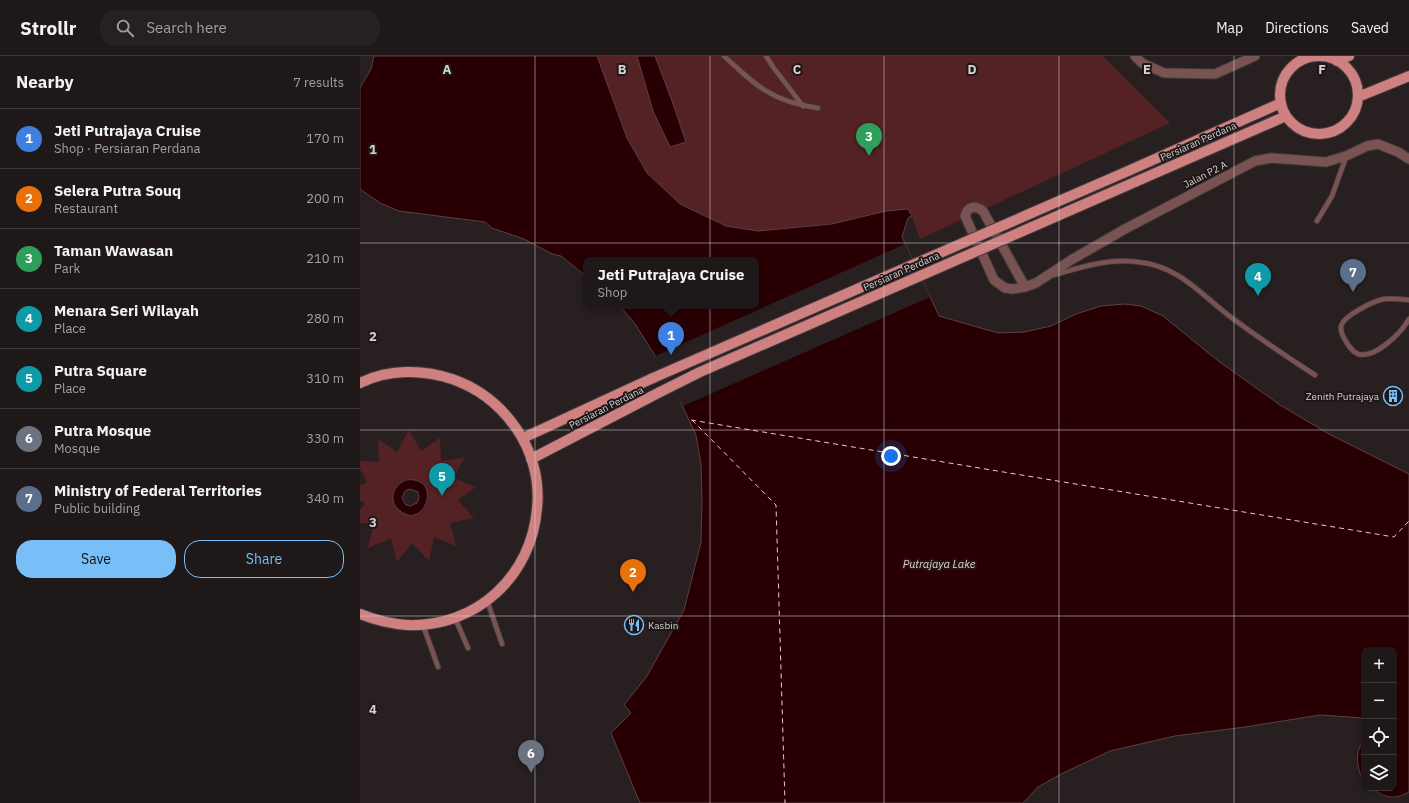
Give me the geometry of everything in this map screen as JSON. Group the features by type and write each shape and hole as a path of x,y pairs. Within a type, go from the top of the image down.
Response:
{"main road":[{"path":"1337,61 1349,56"},
{"path":"1313,57 1325,57 1337,61 1346,67 1353,76 1357,86 1358,97 1355,110 1349,120 1340,128 1328,133 1316,134 1304,131 1294,125 1286,116 1281,103 1281,90 1285,77 1292,67 1302,60 1313,57"},
{"path":"1358,97 1409,76"},
{"name":"Persiaran Perdana","path":"523,438 677,367 1281,103"},
{"name":"Persiaran Perdana","path":"531,459 707,369 1286,116"},
{"path":"360,383 388,374 423,372 462,383 482,394 507,416 523,438 531,459 536,479 538,499 536,520 531,540 524,558 513,575 500,590 470,611 455,618 423,625 390,623 374,620 360,614"}],"street":[{"path":"1135,56 1142,63 1164,73 1215,74 1255,56"},
{"name":"Jalan P2 A","path":"1025,287 983,211 975,207 971,207 966,210 964,216 994,280 1005,288 1013,289 1025,287 1036,283 1071,260 1125,229 1255,161 1280,158 1321,162 1346,156 1367,146 1378,144 1398,152 1409,159"}],"lane":[{"path":"724,56 749,80 765,92 803,106 818,108"},
{"path":"766,56 773,68 803,106"},
{"path":"1317,221 1332,196 1346,156"},
{"path":"1047,277 1102,263 1124,261 1145,263 1167,269 1194,286 1221,310 1280,353 1315,375"},
{"path":"1409,300 1387,299 1364,307 1341,325 1341,330 1352,351 1357,354 1362,354 1380,348 1399,334 1409,319"},
{"path":"487,600 502,644"},
{"path":"455,618 468,648"},
{"path":"423,625 438,667"}],"shaded area":[{"path":"597,56 1103,56 1170,123 920,239 908,209 886,211 832,224 758,231 726,226 680,204 647,173 627,138"},
{"path":"409,430 421,451 440,438 441,461 464,458 454,478 476,487 458,500 474,518 450,523 456,546 434,537 429,561 412,543 397,562 391,538 368,548 374,524 360,523 360,510 365,504 360,500 360,485 367,482 360,469 360,461 379,462 378,439 397,452","holes":["410,480 428,499 423,510 394,504 397,487 402,482"]}],"water":[{"name":"Putrajaya Lake","path":"374,56 597,56 627,138 647,173 680,204 726,226 758,231 832,224 886,211 908,209 912,216 908,218 902,237 939,316 998,333 1024,332 1051,326 1076,314 1101,306 1125,304 1141,306 1163,316 1217,360 1280,405 1329,434 1409,474 1409,792 1403,795 1389,797 1375,791 1397,791 1397,647 1361,647 1361,718 1320,715 1175,736 1110,751 1061,774 1038,787 1023,803 640,803 611,733 631,713 624,705 647,676 684,610 701,542 701,464 696,435 670,379 635,324 622,309 759,309 759,257 583,257 583,274 561,256 552,254 524,239 492,228 485,222 399,211 380,203 360,189 360,88 371,69"},
{"path":"637,56 655,56 686,142 670,147 653,111"},
{"path":"406,480 418,481 425,486 427,493 426,502 423,509 416,514 408,515 399,510 394,502 393,498 395,489","holes":["410,489 418,492 419,498 417,503 410,506 406,505 402,498 405,491"]},
{"path":"1361,745 1361,776 1358,767"}],"pier":[{"path":"905,244 930,297 683,406 655,356"}],"ferry route":[{"path":"691,420 1394,537 1409,521"},
{"path":"692,420 776,505 785,803"}],"place":[{"name":"Taman Wawasan","path":"869,156"},
{"name":"Ministry of Federal Territories","path":"1353,292"},
{"name":"Menara Seri Wilayah","path":"1258,296"},
{"name":"Jeti Putrajaya Cruise","path":"671,355"},
{"name":"Zenith Putrajaya","path":"1393,396"},
{"name":"Putra Square","path":"442,496"},
{"name":"Selera Putra Souq","path":"633,592"},
{"name":"Kasbin","path":"634,625"},
{"name":"Putra Mosque","path":"531,773"}]}
